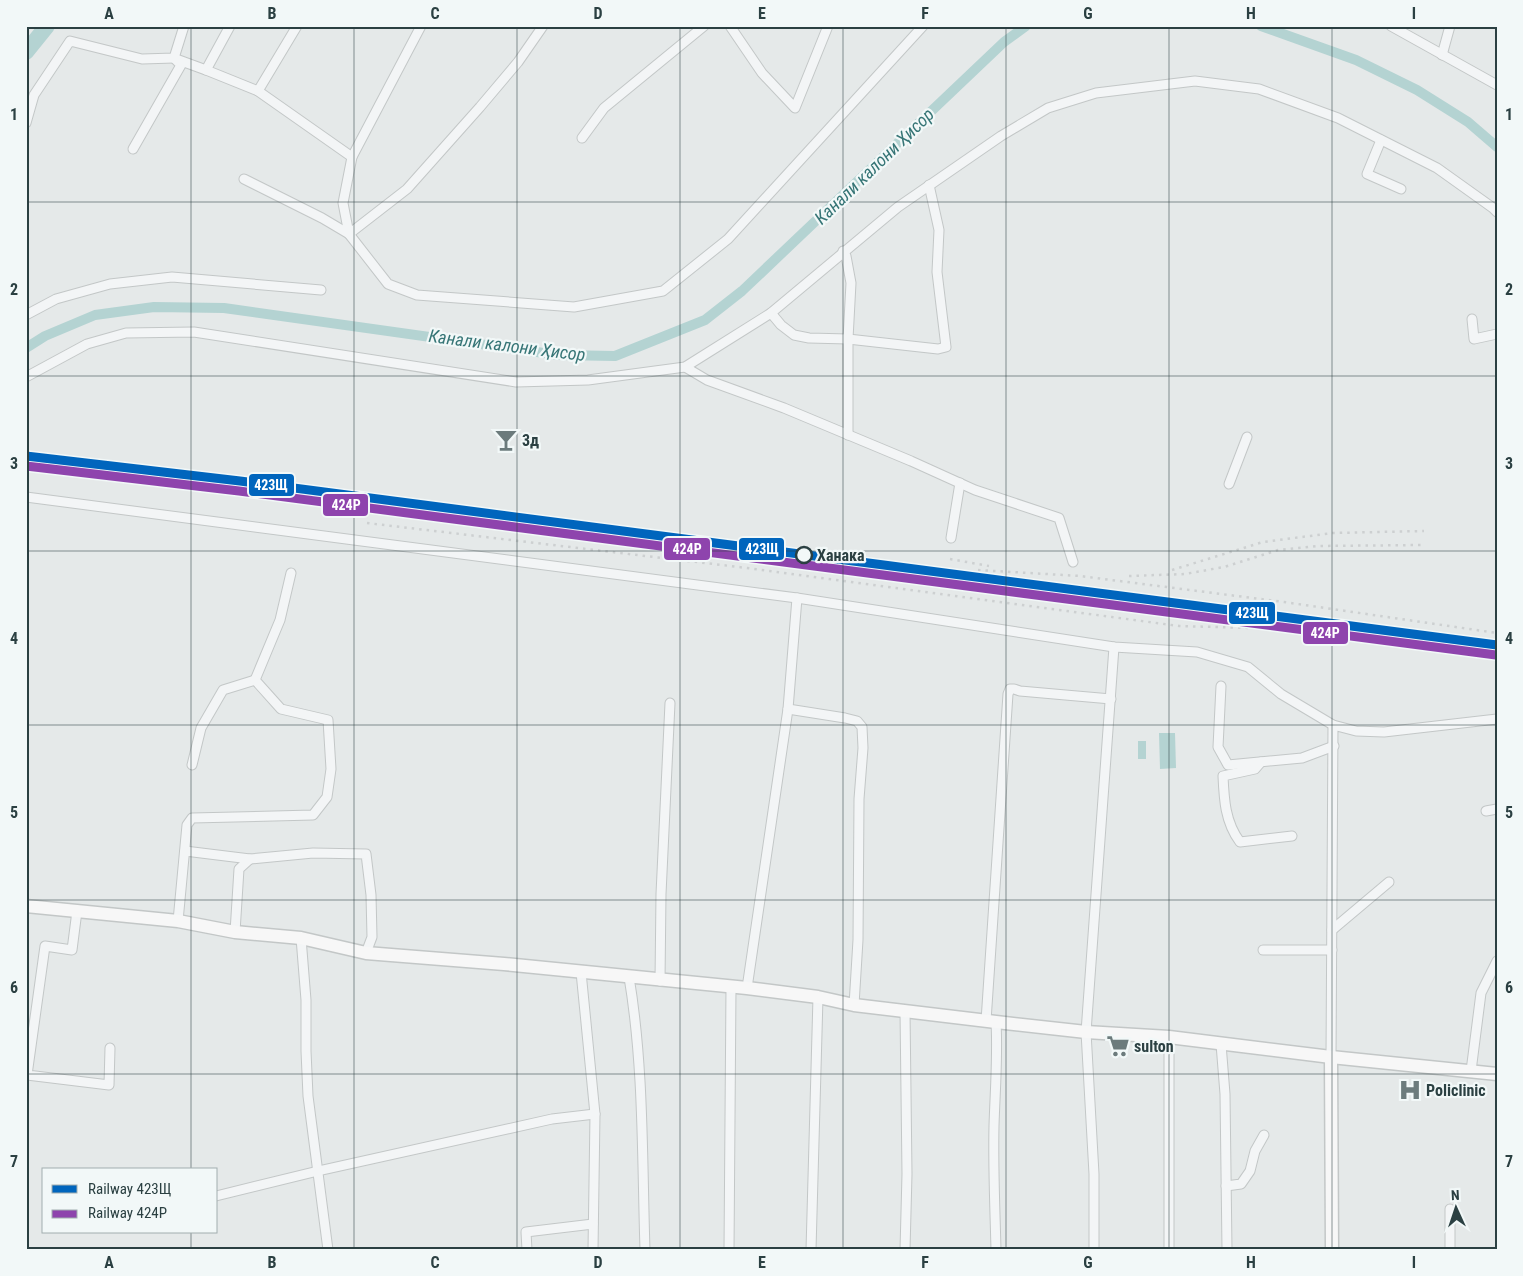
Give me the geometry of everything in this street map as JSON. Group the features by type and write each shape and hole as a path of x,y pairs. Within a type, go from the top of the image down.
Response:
{"street":[{"path":"174,58 184,26"},
{"path":"206,70 230,26"},
{"path":"258,91 297,26"},
{"path":"349,234 343,203 352,156 421,26"},
{"path":"349,234 407,189 518,62 543,26"},
{"path":"582,138 604,108 704,26"},
{"path":"730,26 762,73 794,108 828,26"},
{"path":"244,179 322,218 349,234 388,284 417,295 574,307 663,291 728,239 923,26"},
{"path":"1391,26 1497,85"},
{"path":"1442,55 1450,26"},
{"path":"26,123 34,95 70,41 142,60 174,58 258,91 352,156"},
{"path":"133,149 181,65 174,58"},
{"path":"26,377 87,344 126,333 194,332 516,382 588,380 685,368 771,313 898,207 1001,136 1048,108 1096,94 1195,82 1258,89 1338,118 1437,168 1497,212"},
{"path":"1381,140 1366,174 1401,189"},
{"path":"771,313 781,325 794,335 809,338 848,339 938,349 946,347 938,272 939,230 929,186"},
{"path":"843,252 846,256 851,283 848,339 848,435"},
{"path":"26,315 56,299 110,284 172,277 321,290"},
{"path":"1472,319 1474,339 1497,334"},
{"path":"685,368 707,380 784,408 975,490 1059,518 1073,562"},
{"path":"1229,484 1247,437"},
{"path":"951,538 960,483"},
{"path":"26,497 798,598 1114,648 1198,652 1248,667 1281,694 1333,726 1356,730 1384,732 1497,719"},
{"path":"255,680 280,620 291,573"},
{"path":"747,988 788,709 798,598"},
{"path":"1094,1250 1094,1174 1086,1032 1114,648"},
{"path":"192,764 201,728 223,690 255,680"},
{"path":"178,921 186,825 192,818 313,815 327,797 331,770 328,720 281,709 255,680"},
{"path":"1220,686 1218,747 1228,765 1302,758 1334,746"},
{"path":"996,1250 994,1162 995,1085 998,1050 991,1021 1008,694 1010,689 1014,689 1111,699"},
{"path":"660,981 661,894 670,703"},
{"path":"788,709 858,721 862,727 863,748 859,799 858,940 854,1005"},
{"path":"1332,1250 1333,726"},
{"path":"1261,762 1255,769 1223,776 1224,807 1233,833 1240,842 1292,836"},
{"path":"1486,812 1497,810"},
{"path":"184,851 250,859 313,854 366,854 371,895 372,937 366,953"},
{"path":"235,932 239,869 250,859"},
{"path":"1332,930 1389,882"},
{"path":"26,906 178,921 235,932 301,938 366,953 747,988 818,997 854,1005 1086,1032 1169,1037 1331,1057 1497,1074"},
{"path":"77,911 72,950 45,946 27,1075 109,1084 110,1048"},
{"path":"301,938 306,1000 308,1096 328,1250"},
{"path":"1263,950 1332,950"},
{"path":"1471,1071 1481,993 1497,961"},
{"path":"581,972 595,1114 593,1250"},
{"path":"630,977 635,1009 640,1091 645,1250"},
{"path":"729,1250 731,987"},
{"path":"811,1250 818,997"},
{"path":"905,1011 907,1174 905,1250"},
{"path":"1169,1037 1169,1250"},
{"path":"1221,1044 1225,1094 1227,1250"},
{"path":"218,1196 318,1171 552,1119 595,1114"},
{"path":"1226,1186 1240,1184 1250,1171 1255,1151 1264,1135"},
{"path":"1450,1209 1450,1250"},
{"path":"526,1250 526,1232 593,1224"}],"water":[{"path":"1159,733 1175,733 1176,768 1160,769"},
{"path":"1138,741 1146,741 1146,759 1138,759"}],"waterway":[{"path":"26,52 47,26"},
{"name":"Канали калони Ҳисор","path":"26,348 45,336 95,315 154,307 224,308 558,355 615,356 705,320 742,291 1004,42 1026,26"},
{"name":"Канали калони Ҳисор","path":"1261,26 1356,60 1417,90 1468,122 1497,147"}],"railway":[{"path":"367,523 747,568 1179,626 1252,628"},
{"path":"1172,570 1263,542 1333,533 1424,531"},
{"path":"1129,576 1185,574 1224,567 1278,550 1317,546 1423,545"},
{"path":"950,559 989,566"},
{"path":"978,570 1080,576 1284,602 1497,633"},
{"path":"1394,640 1497,653"}],"rail line":[{"name":"423Щ","path":"26,456 240,481 1497,645"},
{"name":"424Р","path":"26,466 239,491 1496,655"}],"place":[{"name":"3д","path":"506,440"},
{"name":"Ханака","path":"804,555"},
{"name":"sulton","path":"1118,1046"},
{"name":"Policlinic","path":"1410,1090"}]}
